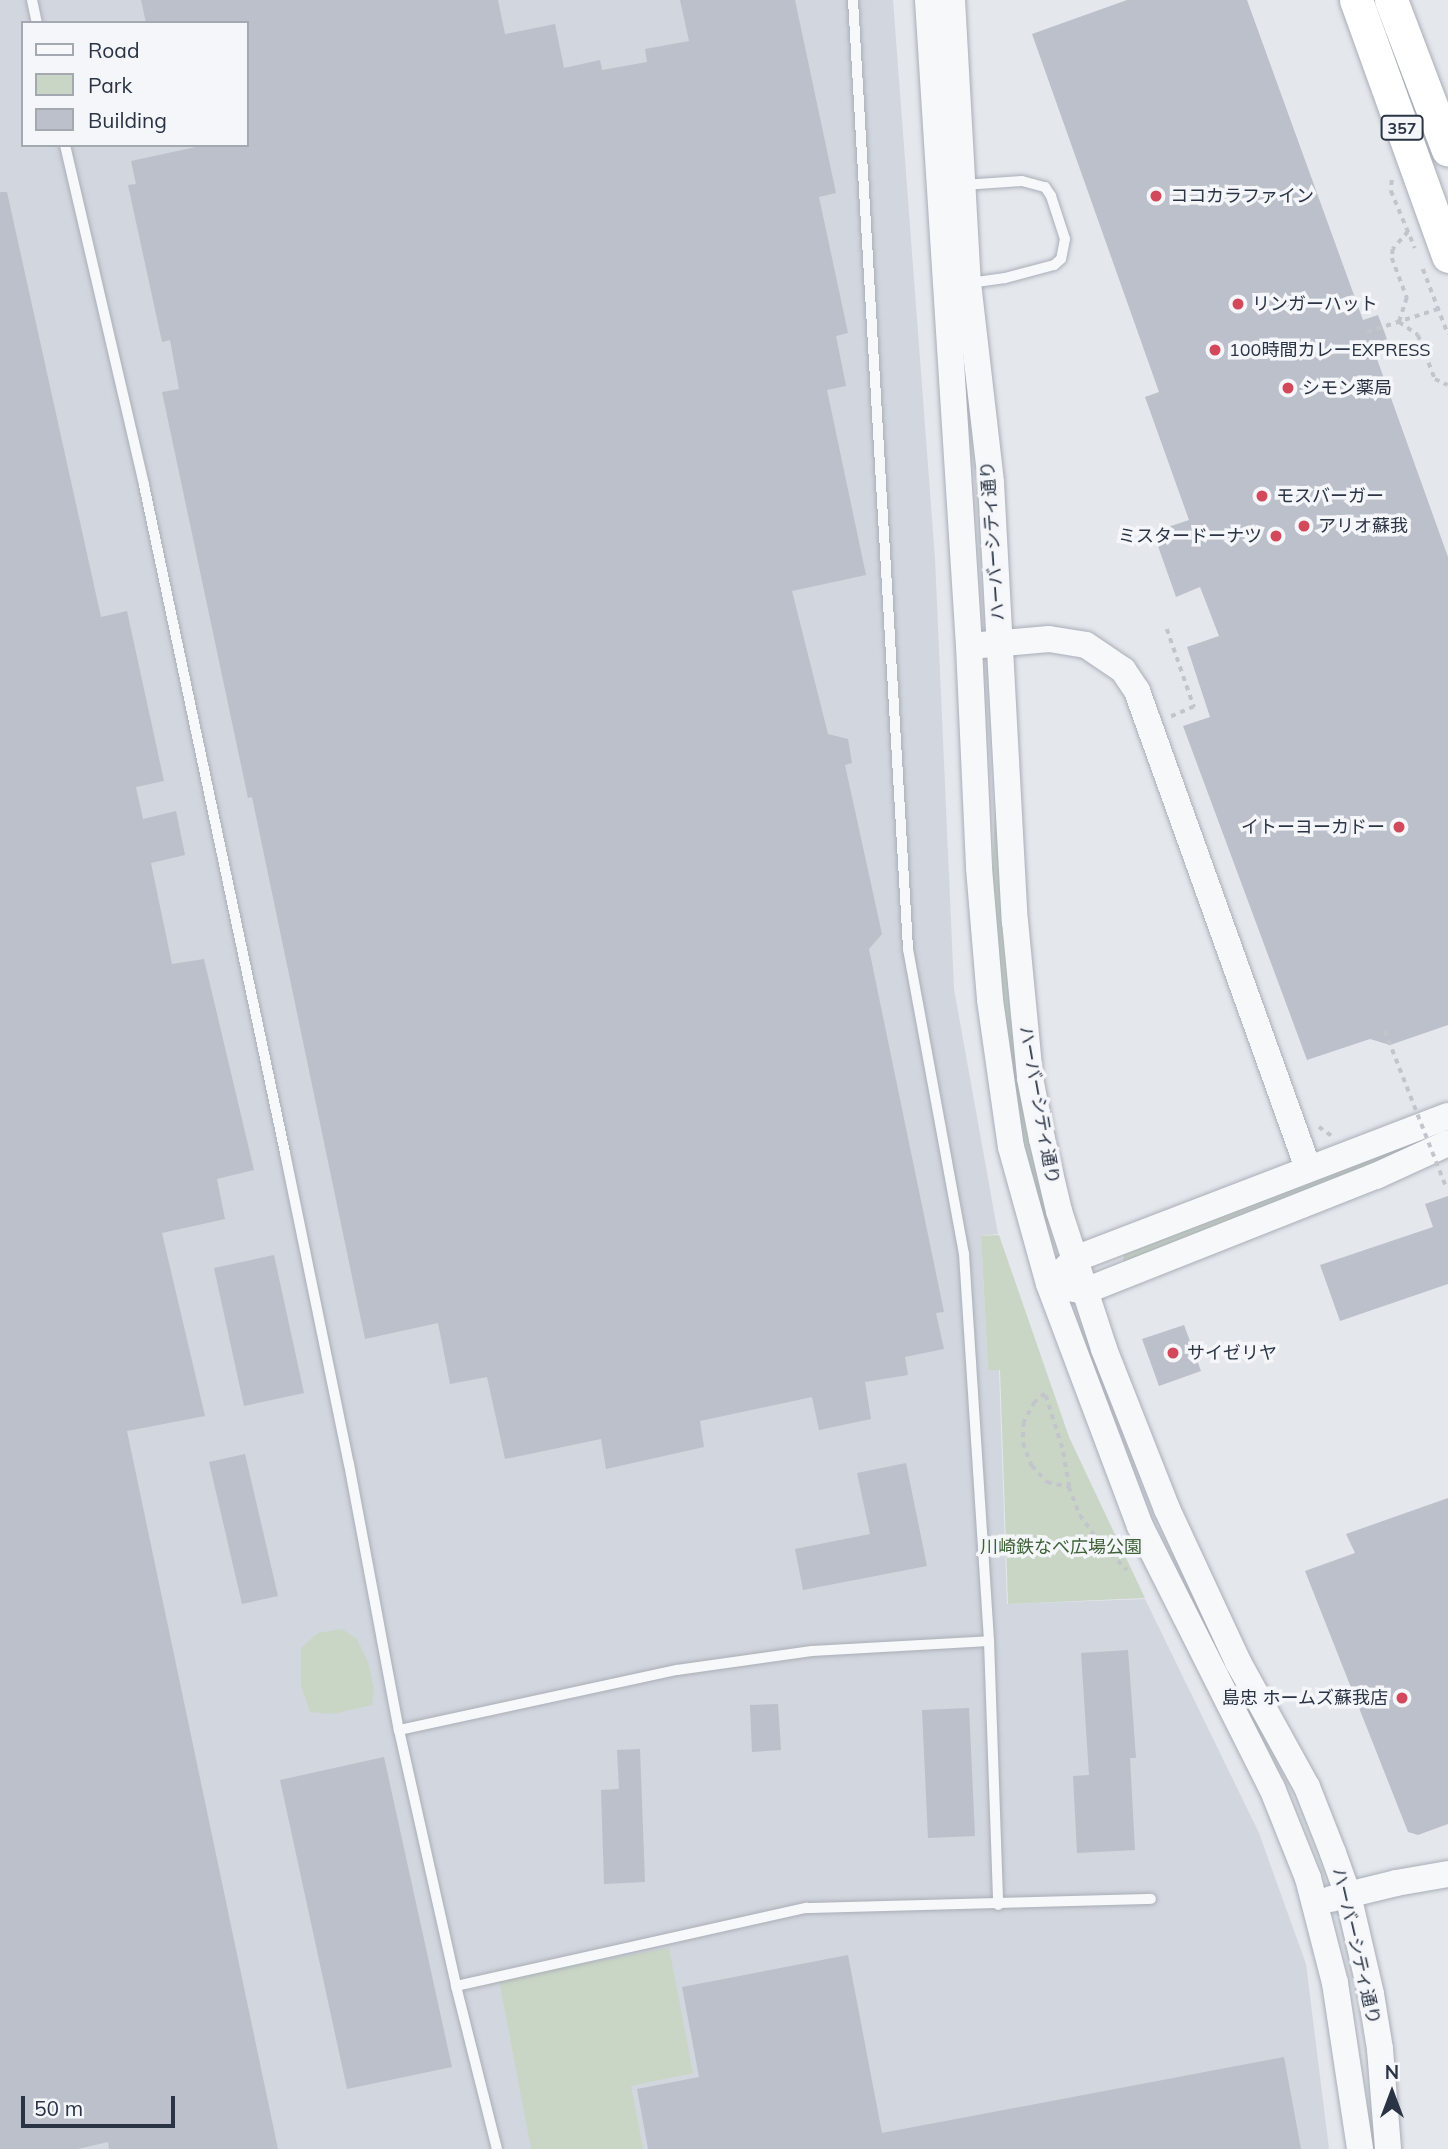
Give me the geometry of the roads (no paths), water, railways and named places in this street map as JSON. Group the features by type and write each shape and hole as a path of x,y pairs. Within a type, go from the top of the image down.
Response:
{"highway":[{"name":"357","path":"1356,0 1448,256"},
{"name":"357","path":"1391,0 1448,150"}],"street":[{"name":"ハーバーシティ通り","path":"928,0 969,646 979,868 990,1000 1012,1147 1049,1284 1140,1526 1272,1788 1299,1853 1335,1983 1360,2149"},
{"name":"ハーバーシティ通り","path":"952,0 968,283 990,483 1015,920 1030,1078 1059,1211 1104,1349 1167,1509 1238,1662 1307,1787 1348,1895 1371,1994 1388,2149"},
{"path":"969,646 1049,639 1086,645 1123,670 1137,691 1308,1168"},
{"path":"1049,1284 1075,1259 1448,1116"},
{"path":"1049,1284 1085,1291 1376,1176 1448,1143"},
{"path":"1315,1903 1448,1874"}],"lane":[{"path":"32,0 37,21"},
{"path":"853,0 908,948 964,1254 989,1641 998,1905"},
{"path":"65,147 144,485 282,1139 349,1464 399,1730 456,1986 497,2149"},
{"path":"963,185 1022,181 1045,187 1051,195 1065,239 1061,259 1054,265 1005,278 968,283"},
{"path":"399,1730 677,1670 812,1651 989,1641"},
{"path":"456,1986 806,1908 1151,1899"}],"place":[{"name":"ココカラファイン","path":"1156,196"},
{"name":"リンガーハット","path":"1238,304"},
{"name":"100時間カレーEXPRESS","path":"1215,350"},
{"name":"シモン薬局","path":"1288,388"},
{"name":"モスバーガー","path":"1262,496"},
{"name":"アリオ蘇我","path":"1304,526"},
{"name":"ミスタードーナツ","path":"1276,536"},
{"name":"イトーヨーカドー","path":"1399,827"},
{"name":"サイゼリヤ","path":"1173,1353"},
{"name":"島忠 ホームズ蘇我店","path":"1402,1698"}],"park label":[{"name":"川崎鉄なべ広場公園","path":"1061,1547"}]}
